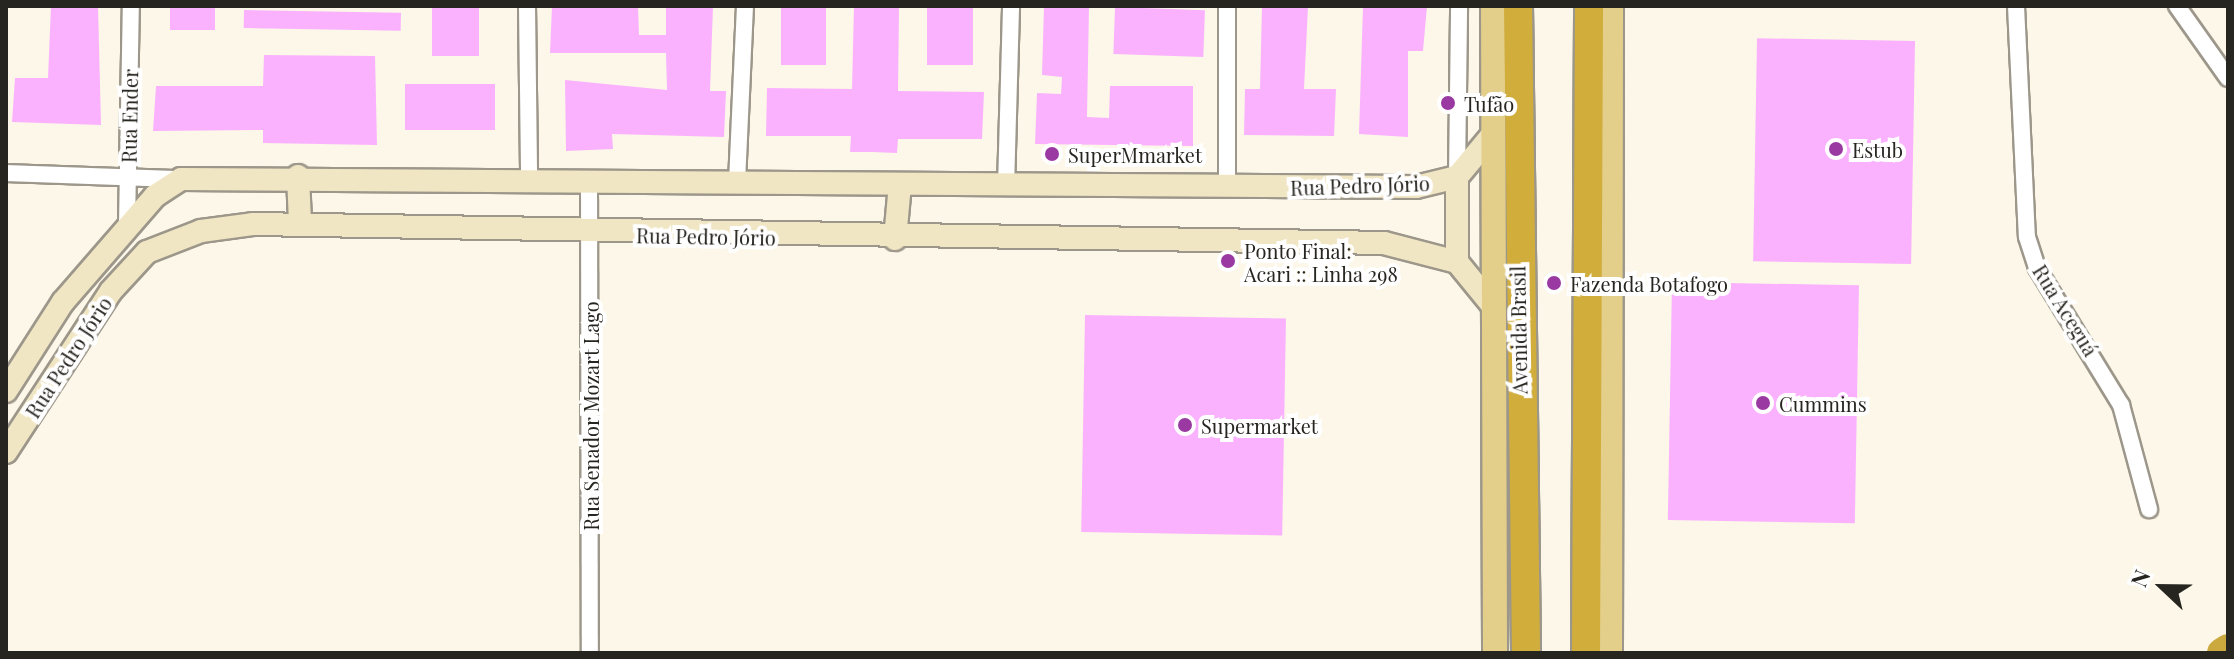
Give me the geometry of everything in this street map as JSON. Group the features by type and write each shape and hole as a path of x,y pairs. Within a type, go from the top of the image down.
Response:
{"highway":[{"name":"Avenida Brasil","path":"1518,6 1526,653"},
{"path":"1586,653 1589,6"}],"main road":[{"name":"Avenida Brasil","path":"1493,6 1495,653"},
{"path":"1610,653 1611,6"},
{"name":"Rua Pedro Jório","path":"181,179 298,176 1006,187 1416,187 1457,177 1493,134"},
{"path":"298,176 300,221"},
{"path":"1457,177 1457,262 1492,305"},
{"path":"6,391 63,302 127,225 181,179"},
{"path":"895,239 900,184"},
{"name":"Rua Pedro Jório","path":"6,452 111,291 147,252 201,231 300,221 590,235 1384,243 1457,262"}],"street":[{"name":"Rua Ender","path":"127,225 131,6"},
{"path":"527,6 529,178"},
{"path":"737,182 745,6"},
{"path":"1006,187 1011,6"},
{"path":"1227,6 1227,187"},
{"path":"1457,177 1459,6"},
{"name":"Rua Aceguá","path":"2016,6 2027,237 2037,268 2121,405 2149,509"},
{"path":"2177,6 2228,78"},
{"name":"Rua Pedro Jório","path":"6,173 181,179"},
{"name":"Rua Senador Mozart Lago","path":"589,179 590,653"}],"building":[{"path":"51,6 98,6 101,125 12,122 15,78 48,78"},
{"path":"170,6 215,6 215,30 170,30"},
{"path":"432,6 479,6 479,56 432,56"},
{"path":"552,6 638,6 639,35 666,35 666,6 713,6 710,91 726,91 724,137 612,134 613,149 566,151 565,80 667,90 666,53 550,53"},
{"path":"781,6 826,6 826,65 781,65"},
{"path":"854,6 899,6 898,91 984,92 982,139 898,139 897,153 850,152 851,136 766,136 767,88 852,89"},
{"path":"927,6 973,6 973,65 927,65"},
{"path":"1044,6 1089,6 1087,117 1109,118 1110,86 1193,86 1193,146 1035,144 1037,93 1061,94 1062,77 1042,75"},
{"path":"1262,6 1308,6 1304,89 1336,89 1334,136 1244,135 1245,89 1260,89"},
{"path":"1363,6 1427,6 1423,51 1408,51 1408,137 1359,134"},
{"path":"1115,7 1205,10 1203,57 1113,54"},
{"path":"244,10 401,13 401,31 244,28"},
{"name":"Estub","path":"1757,38 1915,41 1911,264 1753,261"},
{"path":"264,55 375,56 377,145 263,143 263,130 153,131 156,86 263,86"},
{"path":"405,84 495,84 495,130 405,130"},
{"name":"Cummins","path":"1672,282 1859,285 1855,523 1668,520"},
{"name":"Supermarket","path":"1085,315 1286,319 1282,535 1081,532"}],"waterway":[{"path":"2222,653 2228,649"}],"place":[{"name":"Tufão","path":"1448,103"},
{"name":"Estub","path":"1836,149"},
{"name":"SuperMmarket","path":"1052,154"},
{"name":"Ponto Final: Acari :: Linha 298","path":"1228,261"},
{"name":"Fazenda Botafogo","path":"1554,283"},
{"name":"Cummins","path":"1763,403"},
{"name":"Supermarket","path":"1185,425"}]}
